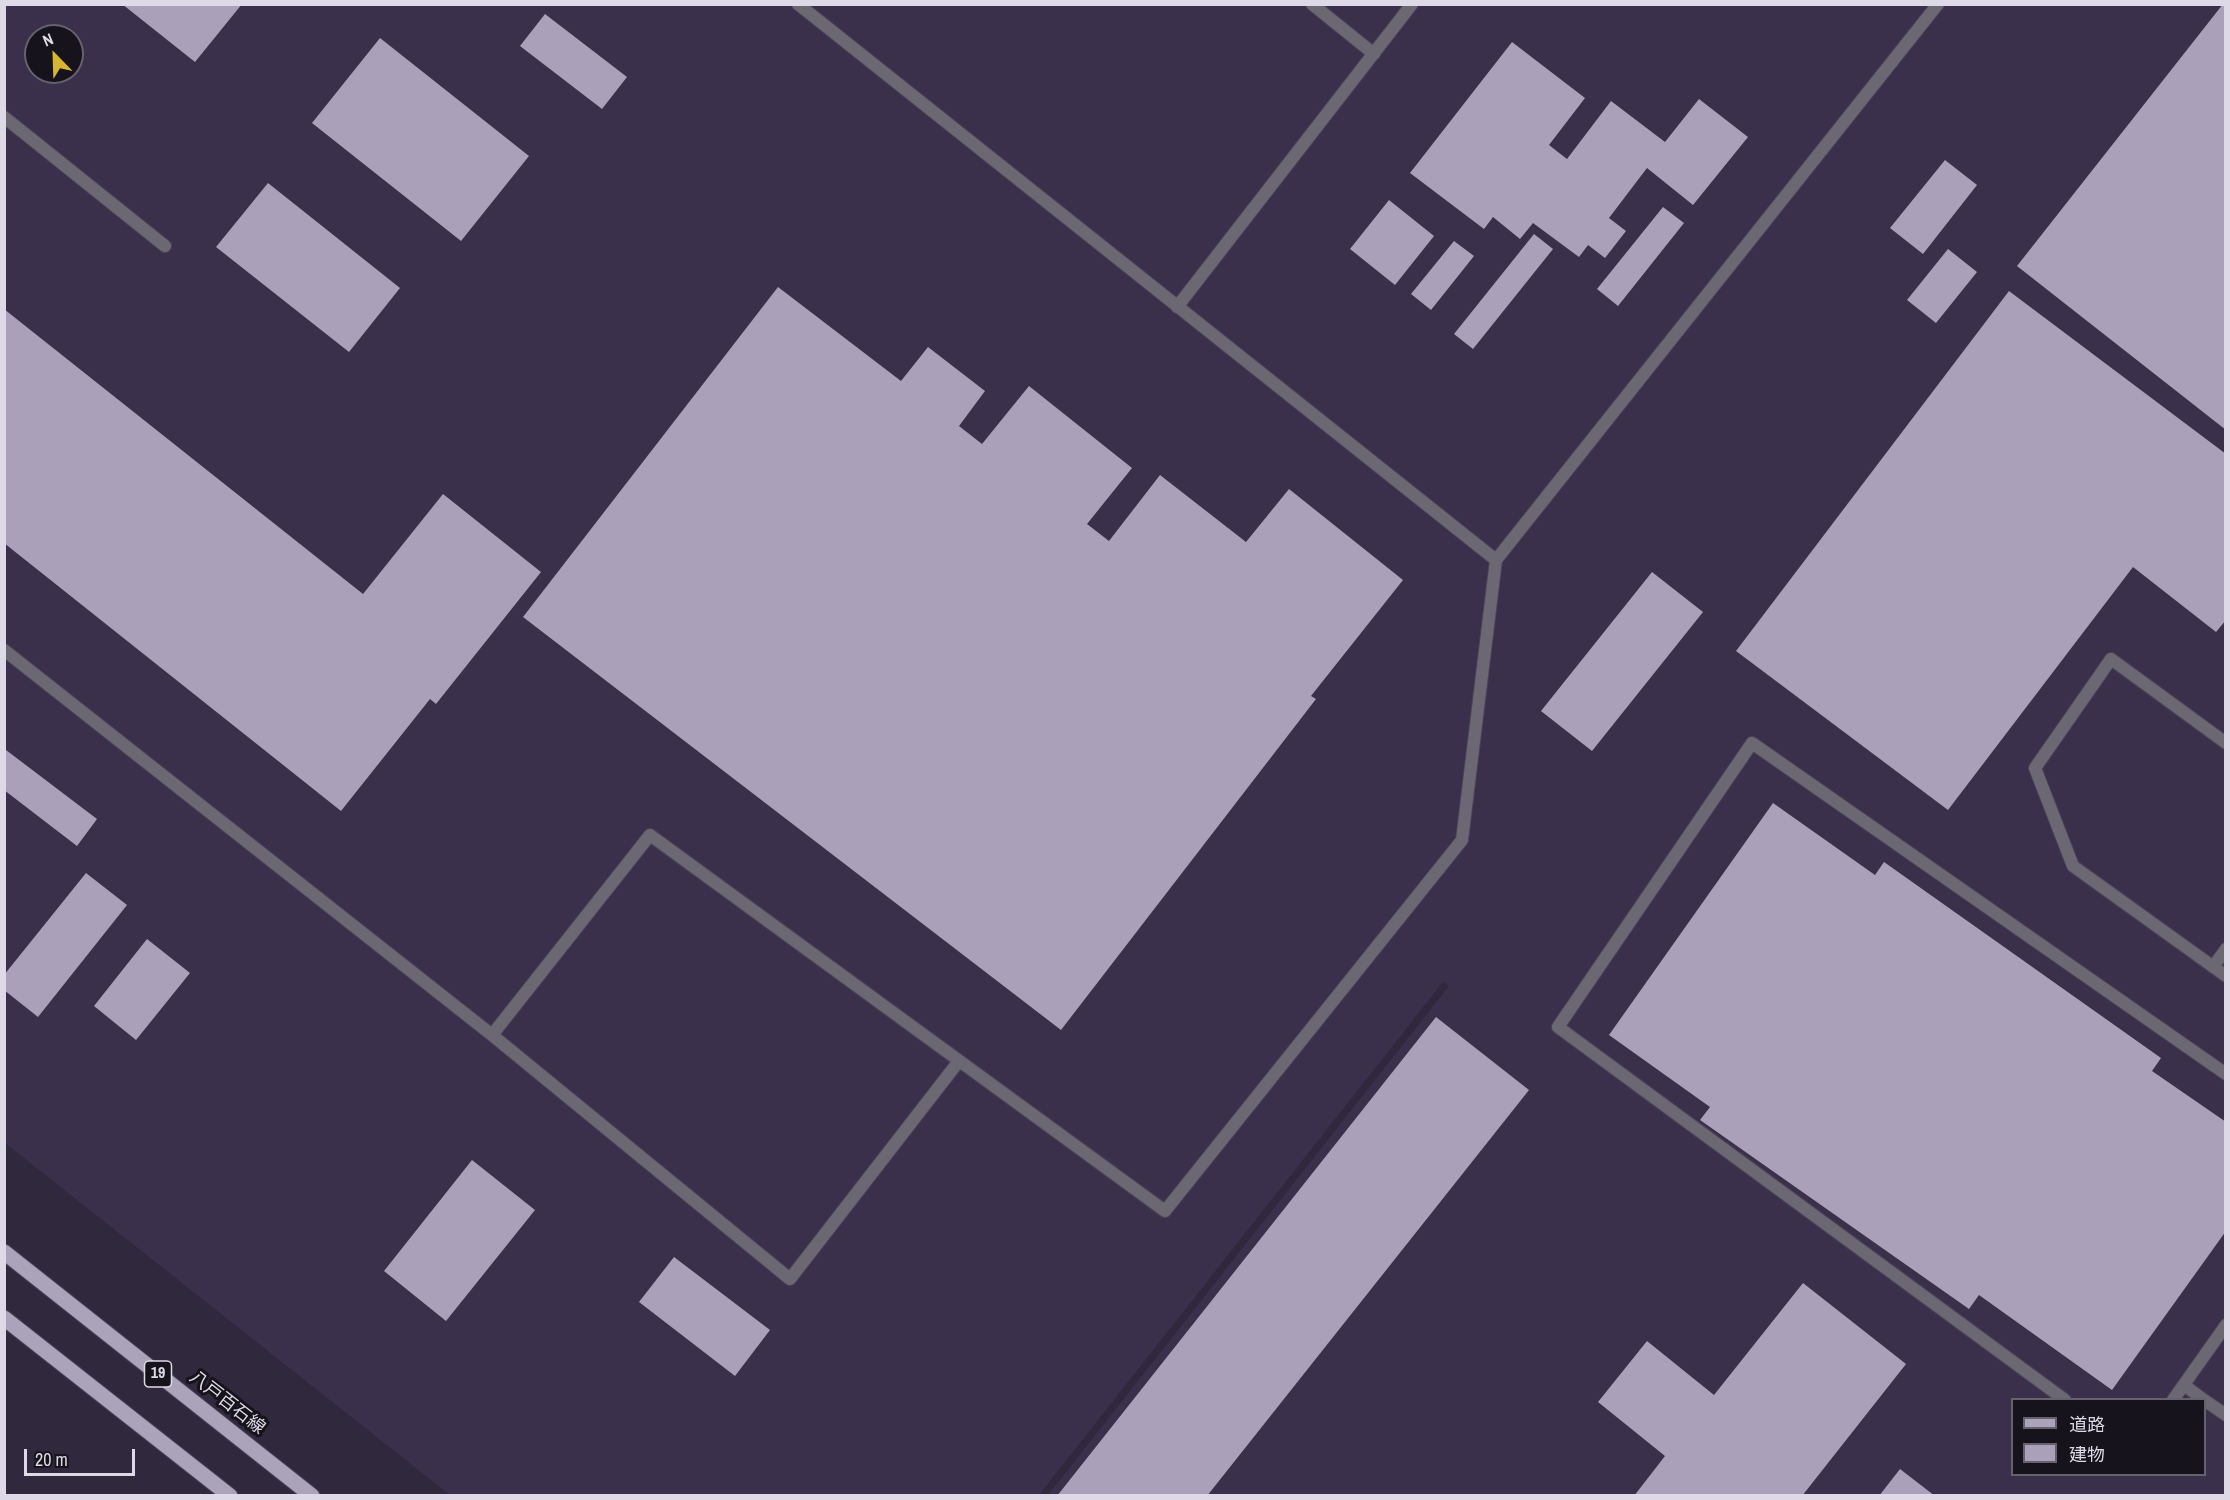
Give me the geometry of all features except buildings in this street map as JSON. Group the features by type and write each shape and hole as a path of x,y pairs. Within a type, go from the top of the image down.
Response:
{"main road":[{"name":"八戸百石線","path":"4,1252 312,1496"},
{"path":"4,1318 230,1496"}],"lane":[{"path":"798,4 1496,560"},
{"path":"1312,4 1374,54"},
{"path":"1177,307 1412,4"},
{"path":"492,1035 650,835 1165,1211 1462,840 1496,560 1938,4"},
{"path":"4,117 165,246"},
{"path":"4,650 492,1035 790,1279 958,1061"},
{"path":"2226,743 2111,659 2035,768 2073,866 2226,976"},
{"path":"2062,1398 1558,1027 1752,743 2226,1074"},
{"path":"2213,967 2226,949"},
{"path":"2174,1398 2226,1325"},
{"path":"2184,1385 2201,1398"},
{"path":"2206,1401 2226,1415"}],"shaded area":[{"path":"4,5 2225,5 2225,1495 1048,1495 1449,986 1443,982 1039,1495 450,1495 5,1143"}]}
